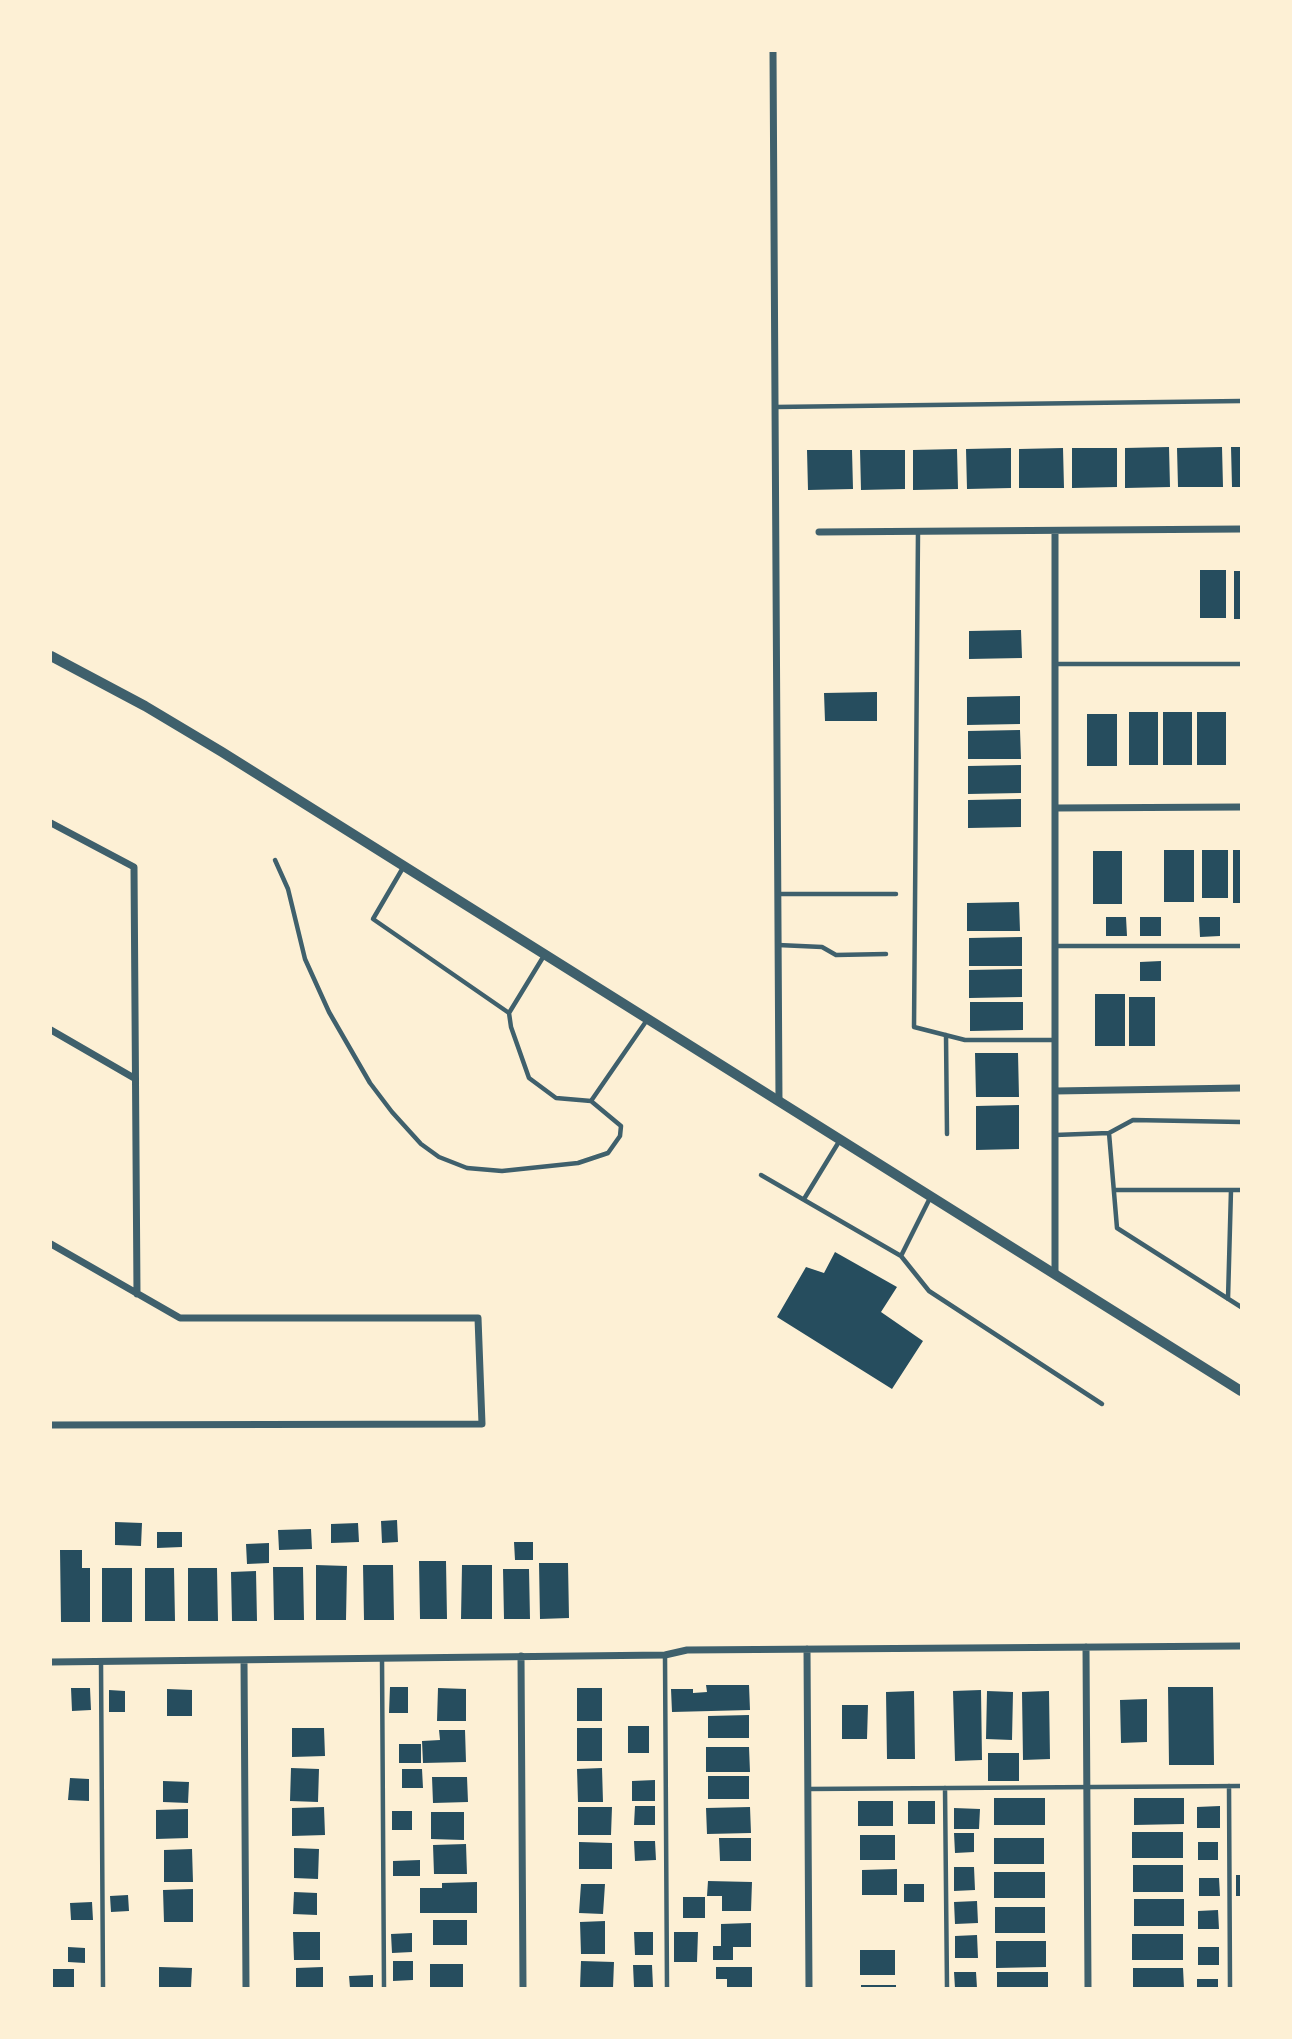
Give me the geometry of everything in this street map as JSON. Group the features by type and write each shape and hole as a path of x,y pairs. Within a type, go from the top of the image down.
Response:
{"street":[{"path":"773,51 779,1100"},
{"path":"819,532 1241,529"},
{"path":"1055,531 1055,1274"},
{"path":"51,656 145,706 222,752 1241,1391"},
{"path":"1056,808 1241,807"},
{"path":"51,823 134,867 137,1294"},
{"path":"51,1030 134,1078"},
{"path":"1055,1091 1241,1088"},
{"path":"51,1244 180,1318 478,1318 482,1424 51,1425"},
{"path":"51,1662 665,1655 687,1650 1241,1646"},
{"path":"1086,1647 1088,1988"},
{"path":"807,1649 809,1988"},
{"path":"521,1656 523,1988"},
{"path":"244,1660 246,1988"}],"lane":[{"path":"775,407 1241,401"},
{"path":"918,532 914,1027 965,1040 1055,1040"},
{"path":"1055,664 1241,664"},
{"path":"275,860 288,890 305,959 329,1012 370,1083 421,1144 439,1157 467,1168 502,1171 578,1163 608,1153 620,1136 621,1126 590,1101 556,1097 529,1078 511,1027 509,1013 545,953"},
{"path":"404,865 373,919 509,1013"},
{"path":"778,894 896,894"},
{"path":"778,945 822,947 836,955 886,954"},
{"path":"1055,946 1241,946"},
{"path":"590,1101 649,1018"},
{"path":"946,1035 947,1134"},
{"path":"1055,1135 1109,1133 1133,1120 1241,1122"},
{"path":"1109,1133 1117,1228 1241,1307"},
{"path":"804,1199 841,1139"},
{"path":"761,1175 901,1256 929,1291 1102,1404"},
{"path":"1114,1189 1241,1190"},
{"path":"1228,1299 1231,1189"},
{"path":"901,1256 932,1196"},
{"path":"665,1655 667,1988"},
{"path":"382,1658 384,1988"},
{"path":"100,1661 103,1988"},
{"path":"1229,1786 1230,1988"},
{"path":"808,1789 1241,1786"},
{"path":"945,1788 947,1988"}],"building":[{"path":"1169,447 1170,487 1125,488 1125,448"},
{"path":"1222,447 1223,487 1178,487 1177,448"},
{"path":"1231,447 1241,447 1241,487 1232,487"},
{"path":"1011,448 1011,488 967,489 966,449"},
{"path":"1063,448 1064,488 1019,488 1019,449"},
{"path":"1072,448 1117,448 1117,487 1072,488"},
{"path":"957,449 958,489 913,490 913,450"},
{"path":"807,450 852,450 853,489 808,490"},
{"path":"860,450 905,450 905,489 861,490"},
{"path":"1200,570 1226,570 1226,618 1200,618"},
{"path":"1234,571 1241,571 1241,619 1234,619"},
{"path":"1021,630 1022,658 969,659 969,631"},
{"path":"877,692 877,721 825,721 824,693"},
{"path":"1020,696 1020,724 967,725 967,697"},
{"path":"1129,712 1158,712 1158,765 1129,765"},
{"path":"1163,712 1192,712 1192,765 1163,765"},
{"path":"1197,712 1226,712 1226,765 1197,765"},
{"path":"1087,714 1117,714 1117,766 1087,766"},
{"path":"1020,730 1021,759 968,759 968,731"},
{"path":"1021,765 1021,793 968,794 968,766"},
{"path":"1021,799 1021,827 968,828 968,800"},
{"path":"1164,850 1194,850 1194,902 1164,902"},
{"path":"1202,850 1228,850 1228,898 1202,898"},
{"path":"1233,850 1241,850 1241,903 1233,903"},
{"path":"1093,851 1122,851 1122,904 1093,904"},
{"path":"1019,902 1020,931 967,931 967,903"},
{"path":"1106,917 1126,917 1127,936 1106,936"},
{"path":"1140,917 1161,917 1161,936 1140,936"},
{"path":"1199,917 1220,917 1220,936 1200,937"},
{"path":"1022,937 1022,966 969,966 969,938"},
{"path":"1161,961 1161,981 1140,981 1140,962"},
{"path":"1022,969 1022,997 969,998 969,970"},
{"path":"1095,994 1125,994 1125,1046 1095,1046"},
{"path":"1129,997 1155,997 1155,1046 1129,1046"},
{"path":"970,1002 1023,1002 1023,1030 970,1031"},
{"path":"975,1053 1018,1053 1019,1097 976,1097"},
{"path":"1019,1105 1019,1149 976,1150 976,1106"},
{"path":"835,1252 897,1287 881,1312 923,1341 892,1389 777,1317 806,1267 824,1273"},
{"path":"397,1520 398,1542 382,1543 381,1521"},
{"path":"115,1522 142,1523 141,1546 115,1545"},
{"path":"358,1523 359,1542 331,1543 331,1524"},
{"path":"311,1529 312,1549 279,1550 278,1530"},
{"path":"157,1532 182,1532 182,1547 157,1548"},
{"path":"514,1542 533,1542 533,1560 515,1560"},
{"path":"269,1543 269,1563 247,1564 246,1544"},
{"path":"60,1550 82,1550 82,1568 90,1568 90,1622 61,1622"},
{"path":"419,1561 446,1561 447,1619 420,1619"},
{"path":"539,1563 568,1563 569,1618 540,1619"},
{"path":"316,1565 347,1566 346,1620 316,1620"},
{"path":"363,1565 393,1565 394,1620 364,1620"},
{"path":"462,1565 492,1565 492,1619 461,1619"},
{"path":"273,1567 303,1567 304,1620 274,1620"},
{"path":"102,1568 132,1568 132,1622 102,1622"},
{"path":"145,1568 174,1568 175,1621 145,1621"},
{"path":"188,1568 217,1568 218,1621 188,1621"},
{"path":"503,1569 529,1569 530,1619 504,1619"},
{"path":"256,1571 257,1621 232,1621 231,1572"},
{"path":"706,1685 749,1685 750,1710 672,1712 671,1689 693,1689 693,1693 707,1692"},
{"path":"390,1687 408,1687 408,1713 389,1713"},
{"path":"1168,1687 1213,1687 1214,1765 1169,1765"},
{"path":"71,1688 90,1688 91,1710 72,1711"},
{"path":"438,1688 466,1689 466,1721 437,1721"},
{"path":"577,1688 602,1688 602,1721 577,1721"},
{"path":"167,1689 192,1690 192,1716 167,1716"},
{"path":"109,1690 125,1691 125,1712 109,1712"},
{"path":"981,1690 982,1760 955,1761 953,1691"},
{"path":"914,1691 915,1759 887,1759 886,1692"},
{"path":"987,1691 1013,1692 1012,1740 986,1739"},
{"path":"1049,1691 1050,1759 1023,1760 1022,1692"},
{"path":"1147,1699 1147,1742 1121,1743 1120,1700"},
{"path":"842,1705 868,1705 867,1739 842,1739"},
{"path":"749,1715 749,1738 708,1738 708,1716"},
{"path":"628,1726 649,1726 649,1753 628,1753"},
{"path":"292,1728 324,1728 325,1756 292,1757"},
{"path":"577,1728 602,1728 602,1761 577,1761"},
{"path":"439,1730 465,1730 466,1762 423,1763 422,1741 440,1740"},
{"path":"399,1744 421,1744 421,1763 399,1763"},
{"path":"706,1747 749,1747 750,1772 706,1772"},
{"path":"988,1753 1019,1753 1019,1781 988,1781"},
{"path":"291,1768 319,1769 318,1802 290,1801"},
{"path":"602,1768 603,1802 578,1802 577,1769"},
{"path":"402,1769 422,1769 423,1788 402,1788"},
{"path":"708,1776 749,1776 749,1799 708,1799"},
{"path":"432,1777 467,1777 468,1802 433,1803"},
{"path":"70,1778 89,1779 89,1801 68,1800"},
{"path":"655,1780 655,1801 632,1801 632,1781"},
{"path":"163,1781 189,1782 188,1803 163,1802"},
{"path":"994,1798 1045,1798 1045,1825 994,1825"},
{"path":"1134,1798 1184,1798 1184,1824 1134,1825"},
{"path":"858,1801 893,1801 893,1826 858,1826"},
{"path":"908,1801 935,1801 935,1824 908,1824"},
{"path":"635,1806 655,1806 655,1825 634,1825"},
{"path":"1220,1806 1220,1828 1197,1828 1197,1807"},
{"path":"324,1807 325,1835 292,1836 292,1808"},
{"path":"578,1807 612,1807 611,1835 578,1835"},
{"path":"750,1807 751,1833 707,1834 706,1808"},
{"path":"954,1808 980,1809 979,1829 954,1829"},
{"path":"188,1809 188,1838 156,1839 156,1810"},
{"path":"392,1811 412,1811 412,1830 392,1830"},
{"path":"431,1812 464,1812 464,1840 431,1839"},
{"path":"1132,1832 1183,1832 1183,1858 1132,1858"},
{"path":"954,1833 974,1833 974,1852 955,1853"},
{"path":"860,1835 895,1835 895,1860 860,1860"},
{"path":"719,1838 751,1838 751,1861 720,1861"},
{"path":"994,1838 1044,1838 1044,1864 994,1864"},
{"path":"634,1841 655,1841 656,1860 635,1861"},
{"path":"579,1842 612,1843 612,1869 579,1869"},
{"path":"1198,1842 1218,1842 1218,1860 1198,1860"},
{"path":"466,1844 467,1874 434,1874 433,1845"},
{"path":"294,1848 319,1849 318,1879 294,1878"},
{"path":"192,1849 193,1882 164,1882 164,1850"},
{"path":"420,1860 420,1876 393,1876 393,1861"},
{"path":"1133,1865 1183,1865 1183,1892 1133,1892"},
{"path":"954,1867 974,1867 975,1890 954,1891"},
{"path":"897,1869 897,1895 862,1895 862,1870"},
{"path":"994,1872 1045,1872 1045,1898 994,1898"},
{"path":"1236,1875 1241,1875 1241,1896 1236,1896"},
{"path":"1199,1878 1219,1878 1220,1896 1199,1896"},
{"path":"708,1881 752,1882 751,1911 722,1911 722,1896 707,1896"},
{"path":"477,1882 477,1913 420,1913 420,1888 442,1888 442,1883"},
{"path":"581,1884 605,1884 603,1914 579,1913"},
{"path":"904,1884 924,1884 924,1902 904,1902"},
{"path":"193,1889 193,1922 164,1922 163,1890"},
{"path":"294,1892 317,1893 317,1915 293,1914"},
{"path":"128,1895 129,1911 111,1912 110,1896"},
{"path":"683,1897 705,1897 705,1918 683,1918"},
{"path":"1134,1899 1184,1899 1184,1926 1134,1926"},
{"path":"977,1901 978,1923 955,1924 954,1902"},
{"path":"92,1902 93,1920 71,1920 70,1903"},
{"path":"995,1907 1045,1907 1045,1933 995,1933"},
{"path":"1218,1910 1219,1929 1198,1929 1198,1911"},
{"path":"433,1920 467,1920 467,1945 433,1945"},
{"path":"605,1921 605,1954 581,1954 580,1922"},
{"path":"751,1923 751,1947 733,1947 733,1960 713,1960 713,1946 721,1946 721,1924"},
{"path":"293,1932 320,1932 320,1960 294,1960"},
{"path":"634,1932 653,1932 653,1955 635,1955"},
{"path":"674,1932 698,1932 697,1962 674,1962"},
{"path":"412,1933 412,1952 392,1953 391,1934"},
{"path":"1132,1934 1183,1934 1183,1960 1132,1960"},
{"path":"977,1935 978,1958 955,1958 955,1936"},
{"path":"996,1941 1046,1941 1046,1967 996,1968"},
{"path":"68,1947 85,1948 85,1963 68,1962"},
{"path":"1198,1947 1219,1947 1219,1965 1198,1965"},
{"path":"860,1950 895,1950 895,1975 860,1975"},
{"path":"393,1961 413,1961 413,1980 393,1981"},
{"path":"581,1961 614,1962 613,1988 580,1988"},
{"path":"430,1964 463,1964 463,1988 430,1987"},
{"path":"633,1965 652,1965 653,1987 634,1987"},
{"path":"159,1967 192,1968 191,1988 159,1988"},
{"path":"323,1967 323,1988 296,1988 296,1968"},
{"path":"716,1967 752,1967 752,1988 727,1988 727,1979 716,1979"},
{"path":"1133,1968 1183,1968 1184,1988 1133,1988"},
{"path":"53,1969 74,1969 74,1988 53,1988"},
{"path":"954,1972 976,1972 977,1988 955,1988"},
{"path":"997,1972 1048,1972 1048,1988 997,1988"},
{"path":"373,1975 373,1988 350,1988 349,1976"},
{"path":"1197,1979 1218,1979 1218,1988 1197,1988"},
{"path":"861,1985 896,1985 896,1988 861,1988"}]}
